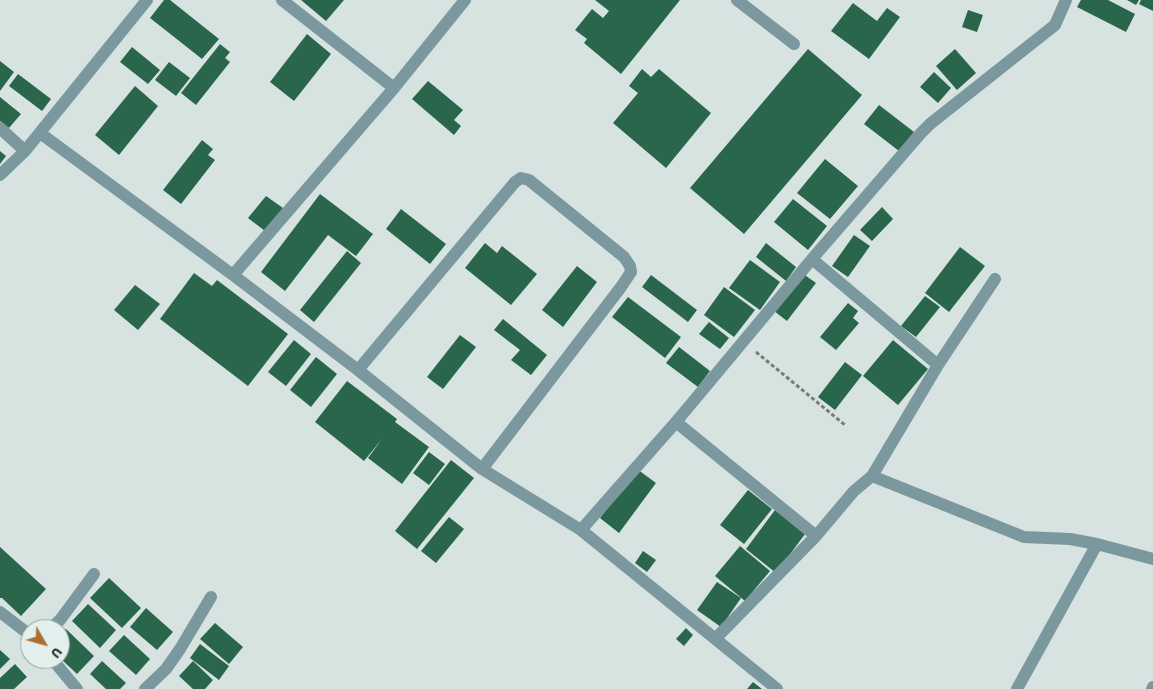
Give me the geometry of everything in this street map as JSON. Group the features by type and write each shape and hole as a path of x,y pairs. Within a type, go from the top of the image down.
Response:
{"street":[{"path":"0,175 25,151 147,0"},
{"path":"282,0 394,88"},
{"path":"232,275 394,88 465,0"},
{"path":"737,0 794,44"},
{"path":"581,530 676,422 812,259 930,124 1055,25 1066,0"},
{"path":"0,128 25,151"},
{"path":"40,133 358,370 482,469 581,530 777,689"},
{"path":"358,370 515,182 521,178 529,180 624,257 630,266 631,272 482,469"},
{"path":"812,259 938,364"},
{"path":"715,639 816,536 854,491 872,476 938,364 995,279"},
{"path":"676,422 816,536"},
{"path":"872,476 1024,537 1070,539 1153,559"},
{"path":"1017,689 1097,544"},
{"path":"61,619 94,574"},
{"path":"144,689 166,669 211,597"},
{"path":"0,612 20,627"},
{"path":"60,669 77,689"}],"path":[{"path":"744,342 845,425"}],"building":[{"path":"164,0 170,0 219,39 202,59 150,18"},
{"path":"301,0 344,0 326,21"},
{"path":"595,0 680,0 621,74 584,43 587,39 575,30 592,9 603,18 609,11"},
{"path":"1081,0 1108,0 1135,14 1126,32 1077,7"},
{"path":"1127,0 1139,0 1136,5"},
{"path":"1141,0 1153,0 1153,11 1139,4"},
{"path":"853,3 877,21 887,8 900,17 869,59 831,31"},
{"path":"968,10 983,15 977,32 962,27"},
{"path":"307,34 331,54 294,101 270,82"},
{"path":"220,44 230,52 225,58 230,62 196,105 181,93"},
{"path":"132,47 160,70 148,84 120,62"},
{"path":"808,49 862,95 744,234 690,188"},
{"path":"955,49 976,73 957,90 936,66"},
{"path":"0,61 14,72 0,91"},
{"path":"169,62 190,78 176,96 155,80"},
{"path":"642,69 651,77 659,69 711,113 666,168 613,123 638,93 629,86"},
{"path":"934,72 951,88 938,103 920,87"},
{"path":"18,74 51,99 42,111 9,86"},
{"path":"428,81 463,110 454,120 461,126 454,135 412,99"},
{"path":"135,86 158,106 119,155 95,135"},
{"path":"0,97 21,114 9,128 0,121"},
{"path":"879,105 914,132 899,151 864,124"},
{"path":"202,140 213,149 208,155 215,160 181,204 163,190"},
{"path":"0,151 6,156 0,164"},
{"path":"825,159 858,186 830,219 797,193"},
{"path":"320,194 373,234 356,256 328,235 285,291 261,272"},
{"path":"266,196 283,208 265,231 248,218"},
{"path":"793,199 827,226 808,250 774,222"},
{"path":"882,207 893,219 872,241 860,230"},
{"path":"401,209 446,244 430,264 386,229"},
{"path":"854,235 870,246 848,277 832,266"},
{"path":"485,243 497,253 502,246 537,274 511,305 465,268"},
{"path":"766,243 796,267 786,281 756,257"},
{"path":"960,247 985,266 949,312 925,293"},
{"path":"347,251 361,263 314,322 300,310"},
{"path":"750,260 780,282 760,310 729,288"},
{"path":"577,266 597,282 563,327 542,310"},
{"path":"194,273 212,286 217,280 288,334 248,386 160,319"},
{"path":"802,273 816,283 787,321 774,311"},
{"path":"651,275 697,310 688,322 642,287"},
{"path":"135,285 160,304 138,330 114,310"},
{"path":"724,287 755,310 734,337 704,315"},
{"path":"925,296 940,307 916,337 901,326"},
{"path":"628,297 681,337 665,358 612,317"},
{"path":"848,303 858,311 853,318 859,323 836,350 820,337"},
{"path":"503,319 547,355 531,375 511,360 520,350 494,330"},
{"path":"709,322 729,338 720,349 699,334"},
{"path":"460,335 476,347 443,389 427,377"},
{"path":"294,340 311,354 286,386 268,372"},
{"path":"893,340 928,369 898,405 863,376"},
{"path":"679,347 710,371 698,387 666,363"},
{"path":"316,357 337,374 311,407 290,390"},
{"path":"845,362 862,375 835,410 818,397"},
{"path":"347,381 397,419 395,422 429,447 402,484 368,458 382,439 364,461 315,422"},
{"path":"429,452 445,464 429,485 413,473"},
{"path":"451,460 474,478 417,549 395,531"},
{"path":"637,469 656,483 619,533 600,518"},
{"path":"748,490 772,509 744,544 720,525"},
{"path":"778,506 808,530 776,573 746,549"},
{"path":"449,517 464,529 436,563 421,551"},
{"path":"740,546 770,571 745,601 715,576"},
{"path":"0,547 46,589 21,616 0,598"},
{"path":"643,551 656,560 647,572 635,563"},
{"path":"109,578 141,608 122,628 90,598"},
{"path":"717,582 741,598 721,627 697,610"},
{"path":"88,604 116,630 100,648 72,621"},
{"path":"146,608 173,632 157,650 130,627"},
{"path":"215,623 243,647 229,664 200,639"},
{"path":"686,628 693,635 684,646 676,639"},
{"path":"70,633 94,656 77,674 70,667"},
{"path":"124,635 150,659 136,675 109,651"},
{"path":"200,644 229,666 219,680 190,658"},
{"path":"0,650 10,659 0,669"},
{"path":"102,661 126,683 120,689 106,689 90,674"},
{"path":"193,661 213,680 205,689 193,689 179,676"},
{"path":"15,664 27,677 14,689 0,689 0,678"},
{"path":"753,682 762,689 747,689"}]}
